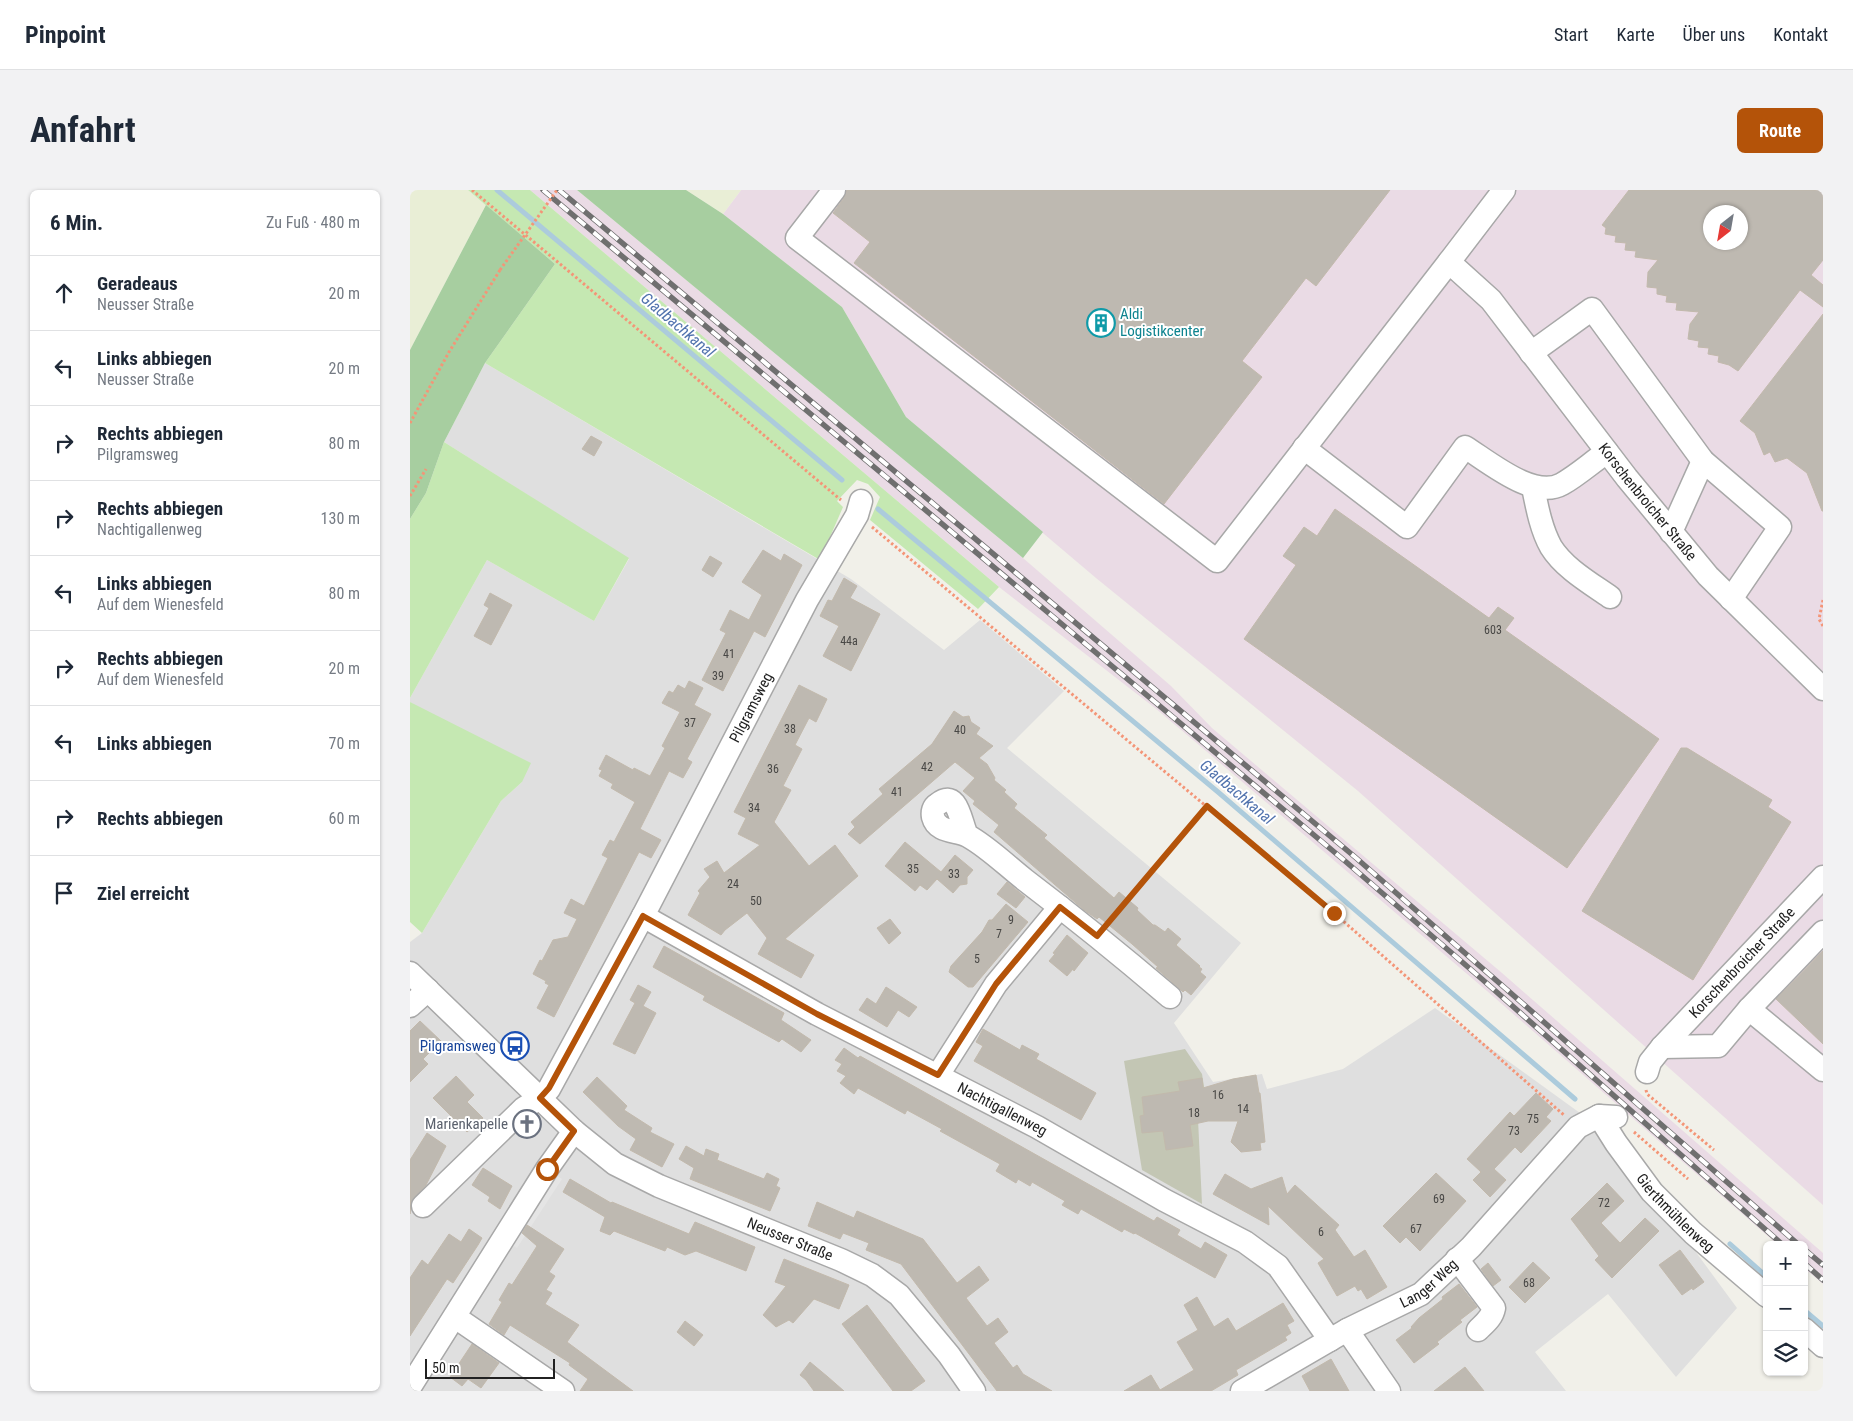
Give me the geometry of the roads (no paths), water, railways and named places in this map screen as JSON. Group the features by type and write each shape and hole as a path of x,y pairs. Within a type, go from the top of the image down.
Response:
{"street":[{"path":"834,190 797,238 1216,561 1504,190"},
{"name":"Korschenbroicher Straße","path":"1449,262 1490,300 1607,452 1708,576 1823,689"},
{"path":"1531,353 1592,309 1703,461 1780,528 1731,599"},
{"path":"1304,448 1407,527 1465,447 1519,481 1534,487 1548,488 1561,484 1607,452"},
{"path":"1672,532 1703,461"},
{"path":"1534,487 1539,516 1551,547 1572,570 1610,597"},
{"name":"Pilgramsweg","path":"423,1206 524,1108 540,1098 549,1088 643,916 807,600 859,508"},
{"path":"967,835 1097,936 1170,997"},
{"name":"Korschenbroicher Straße","path":"1647,1072 1650,1062 1662,1047 1823,877"},
{"path":"938,1075 996,984 1060,907"},
{"name":"Nachtigallenweg","path":"643,916 817,1014 1036,1127 1164,1200 1245,1242 1278,1266 1389,1391"},
{"path":"1662,1047 1718,1046 1750,1009 1823,932"},
{"name":"Neusser Straße","path":"410,973 574,1131 615,1164 641,1177 841,1260 872,1276 899,1295 949,1355 974,1391"},
{"path":"410,1006 428,990"},
{"path":"1750,1009 1823,1070"},
{"name":"Langer Weg","path":"1242,1391 1339,1335 1421,1294 1471,1247 1578,1128 1607,1116"},
{"name":"Gierthmühlenweg","path":"1607,1116 1616,1143 1652,1192 1693,1233 1763,1293"},
{"path":"410,1387 547,1169 574,1131"},
{"path":"1457,1259 1494,1308 1490,1319 1478,1330"},
{"path":"455,1317 563,1391"},
{"path":"1806,1331 1823,1346"}],"waterway":[{"name":"Gladbachkanal","path":"497,190 842,480"},
{"name":"Gladbachkanal","path":"878,509 1218,792 1575,1099"},
{"name":"Gladbachkanal","path":"1730,1244 1763,1273"},
{"name":"Gladbachkanal","path":"1808,1313 1823,1326"}],"railway":[{"path":"543,190 1345,861 1778,1241"},
{"path":"559,190 1355,857 1794,1241"},
{"path":"1808,1252 1823,1265"},
{"path":"1808,1267 1823,1280"}],"place":[{"name":"Aldi Logistikcenter","path":"1101,323"},
{"name":"Pilgramsweg","path":"515,1046"},
{"name":"Marienkapelle","path":"527,1124"}]}
